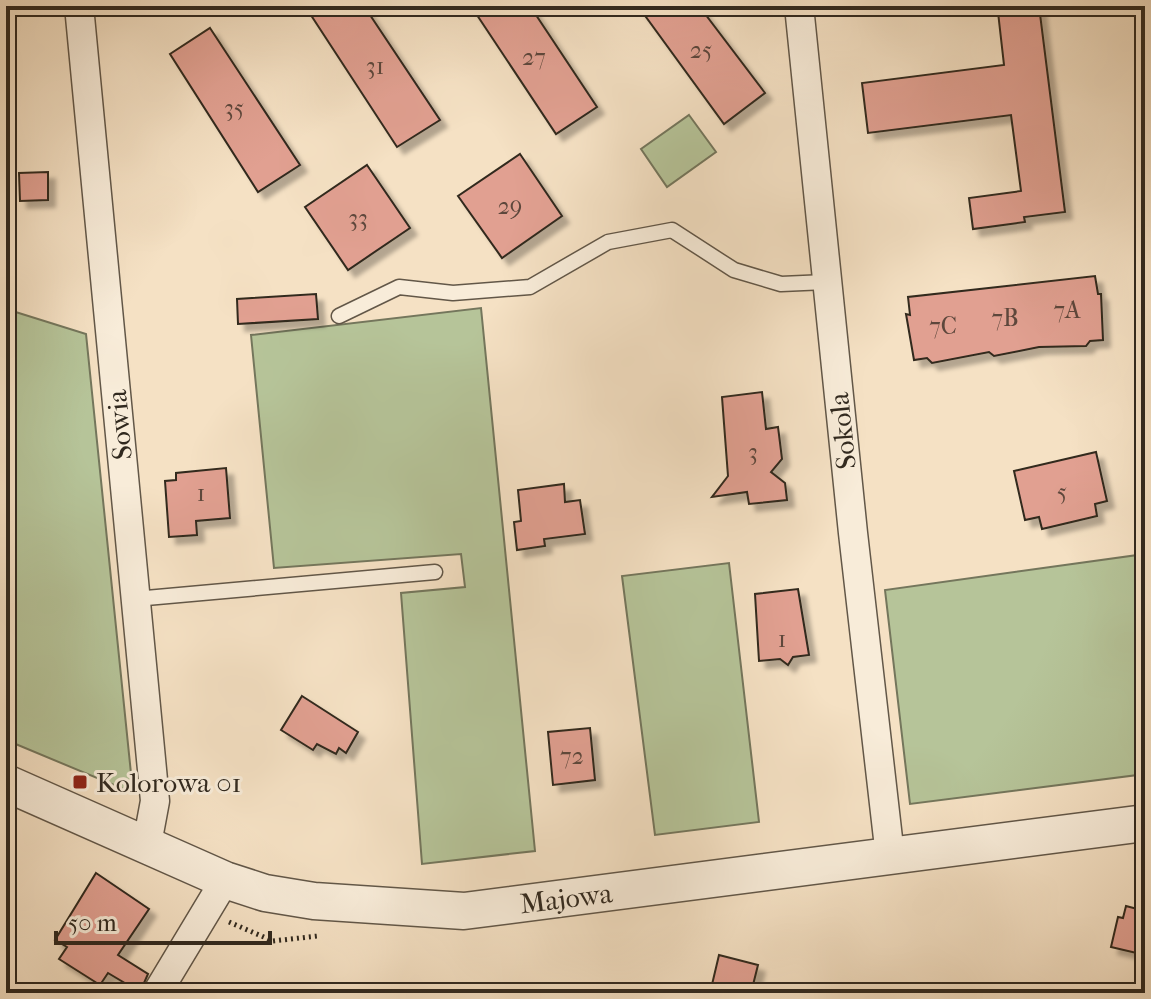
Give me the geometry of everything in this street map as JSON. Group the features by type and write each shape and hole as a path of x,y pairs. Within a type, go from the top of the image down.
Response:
{"street":[{"name":"Sowia","path":"79,6 155,801 147,844"},
{"name":"Sokola","path":"799,6 826,282 890,856"},
{"name":"Majowa","path":"6,783 225,880 265,893 314,901 464,911 1145,823"},
{"path":"157,993 225,880"}],"lane":[{"path":"339,316 399,287 453,293 530,287 608,242 672,230 734,270 781,284 826,282"},
{"path":"135,599 435,572"}],"green space":[{"path":"689,115 716,152 667,187 641,149"},
{"path":"481,308 535,851 422,864 401,593 465,587 461,554 274,568 251,335"},
{"path":"6,309 86,334 133,793 6,740"},
{"path":"1145,554 1145,774 910,804 885,590"},
{"path":"729,563 759,822 655,835 622,576"}],"building":[{"path":"305,6 364,6 440,120 397,147"},
{"path":"471,6 530,6 597,107 556,134"},
{"path":"638,6 699,6 765,93 724,124"},
{"path":"1003,6 1039,6 1065,212 1024,217 1025,222 973,229 969,198 1021,191 1011,115 868,133 862,83 1004,65 998,12 1003,11"},
{"path":"210,28 300,165 258,192 170,54"},
{"path":"520,154 562,216 502,258 458,196"},
{"path":"367,165 410,228 348,270 305,207"},
{"path":"48,172 48,200 20,201 19,173"},
{"path":"1095,276 1098,294 1101,294 1103,340 1090,341 1086,346 1039,347 994,356 989,352 932,363 927,358 914,360 906,314 910,315 908,297"},
{"path":"316,294 318,319 238,324 237,299"},
{"path":"762,392 766,429 778,427 782,459 771,472 785,483 787,500 749,504 747,492 712,497 728,476 722,397"},
{"path":"1096,452 1107,501 1095,504 1097,516 1042,529 1039,517 1025,520 1014,471"},
{"path":"226,468 230,518 196,521 197,535 169,537 165,481 176,480 176,473"},
{"path":"564,484 565,502 580,500 585,534 544,539 545,546 517,550 514,522 521,521 518,490"},
{"path":"798,589 809,655 793,657 788,665 780,659 759,661 755,594"},
{"path":"302,696 358,732 346,753 339,748 336,754 317,744 313,750 281,730"},
{"path":"590,728 595,780 553,785 548,732"},
{"path":"96,873 149,909 118,955 148,974 140,992 108,973 100,985 59,959 67,947 55,940"},
{"path":"1126,906 1145,911 1145,955 1111,947 1118,917 1123,918"},
{"path":"719,955 758,965 751,993 710,993"}],"place":[{"name":"Kolorowa 01","path":"80,782"}]}
